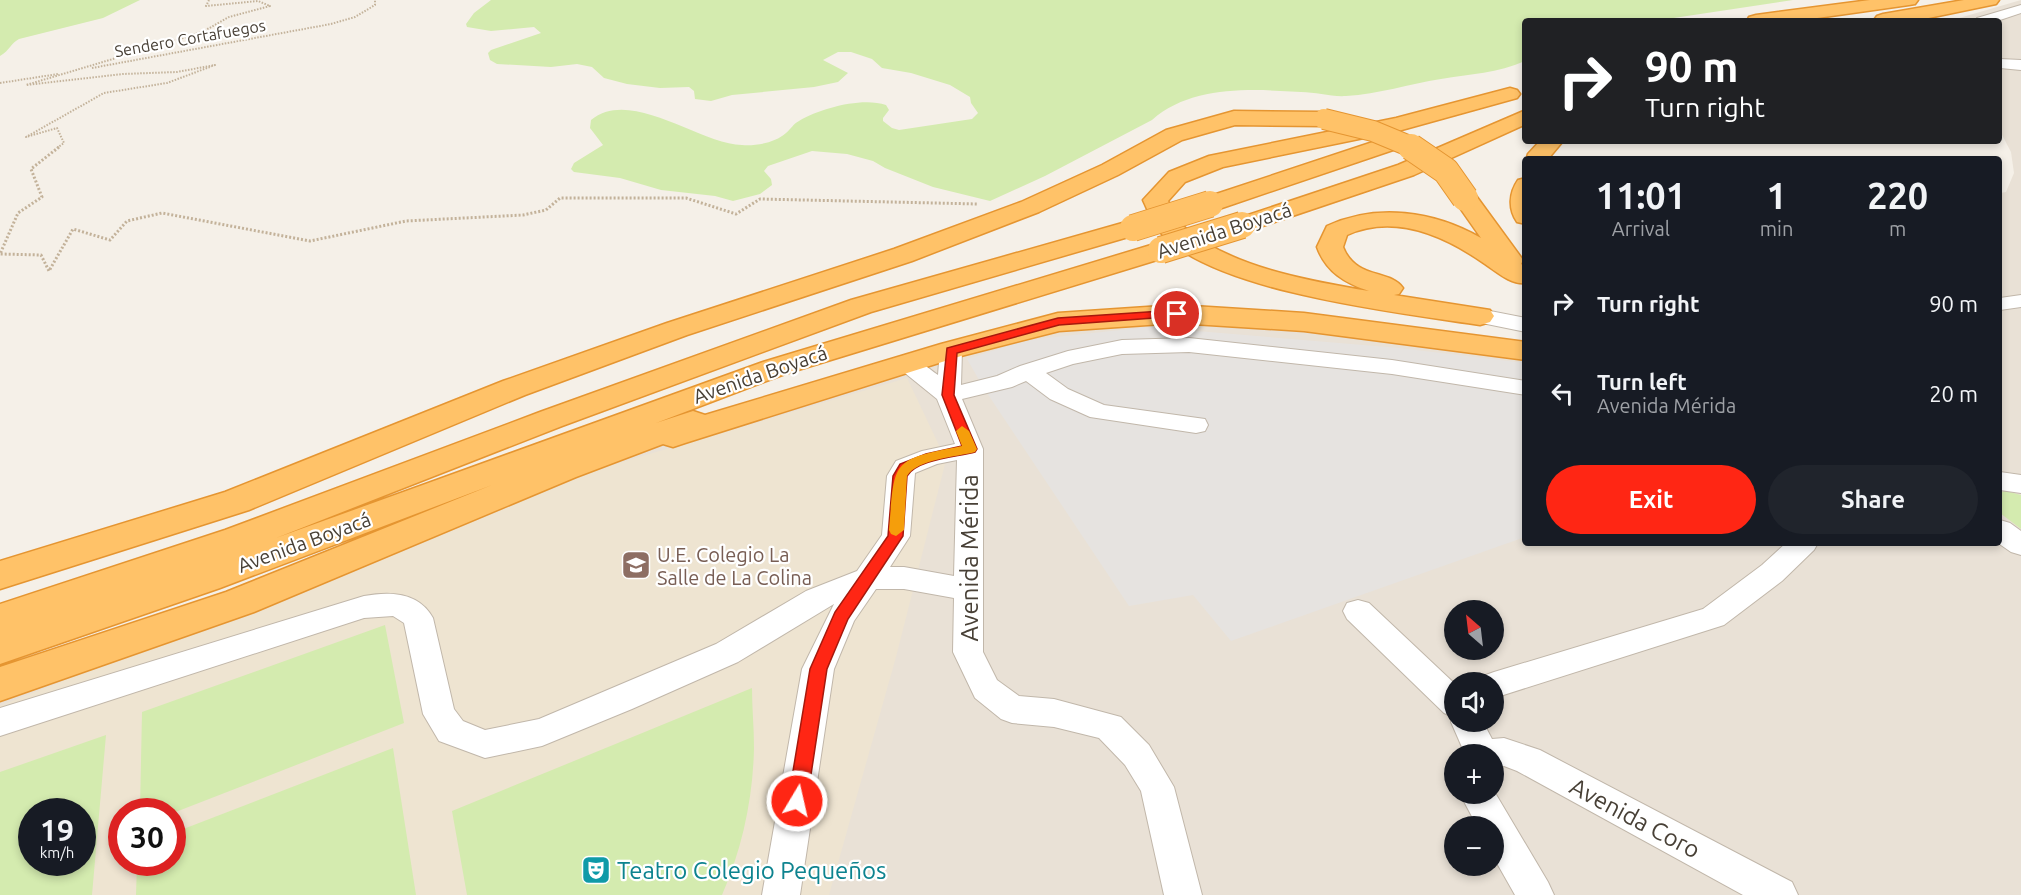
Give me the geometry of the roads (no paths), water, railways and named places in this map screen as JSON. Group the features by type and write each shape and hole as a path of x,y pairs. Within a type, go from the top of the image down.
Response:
{"highway":[{"path":"1778,18 1909,0"},
{"path":"1895,18 1990,0"},
{"path":"1480,316 1297,287 1231,267 1198,250 1175,232 1157,211 1155,200 1177,177 1217,161 1398,124 1518,91"},
{"name":"Avenida Boyacá","path":"0,619 238,539 551,419 861,306 1210,204 1439,127 1518,91"},
{"path":"0,575 237,501 514,388 677,329 903,255 1030,207 1110,170 1174,135 1234,118 1324,119 1385,134 1418,150 1447,172 1522,274"},
{"name":"Avenida Boyacá","path":"0,648 207,578 774,368 859,340 1085,275 1406,170 1522,118"},
{"path":"1539,156 1549,144"},
{"path":"1480,316 1451,304 1370,283 1353,275 1338,264 1333,256 1330,247 1336,231 1360,221 1382,219 1441,229 1464,239 1522,276"},
{"path":"0,684 240,602 564,469 1085,275"},
{"path":"514,388 750,327 861,306"},
{"path":"564,469 951,351 1058,322 1177,314 1304,322 1522,350"}],"street":[{"path":"1992,18 2021,9"},
{"path":"2002,64 2021,65"},
{"path":"2002,304 2021,301"},
{"path":"2002,318 2021,315"},
{"path":"1480,316 1522,324"},
{"path":"908,364 948,395 1004,382 1028,371 1068,358 1122,347 1189,345 1392,367 1522,387"},
{"name":"Avenida Mérida","path":"951,351 948,395 970,449 968,652 986,689 1012,709 1054,713 1109,727 1137,755 1157,788 1183,895"},
{"path":"1028,371 1059,394 1099,412 1196,425"},
{"path":"781,895 818,669 841,617 896,536 900,476 905,467 931,457 970,449"},
{"path":"2002,481 2021,484"},
{"path":"2002,531 2021,545"},
{"path":"1504,682 1713,617 1772,573 1801,546"},
{"path":"0,722 352,610 393,603 408,609 418,618 439,714 451,731 485,744 542,732 621,700 727,653 816,599 868,578 904,578 968,589"},
{"path":"1358,611 1444,693"},
{"name":"Avenida Coro","path":"1504,752 1528,760 1779,895"},
{"path":"1483,804 1535,895"}],"place":[{"name":"U.E. Colegio La Salle de La Colina","path":"636,565"},
{"name":"Teatro Colegio Pequeños","path":"596,870"}]}
